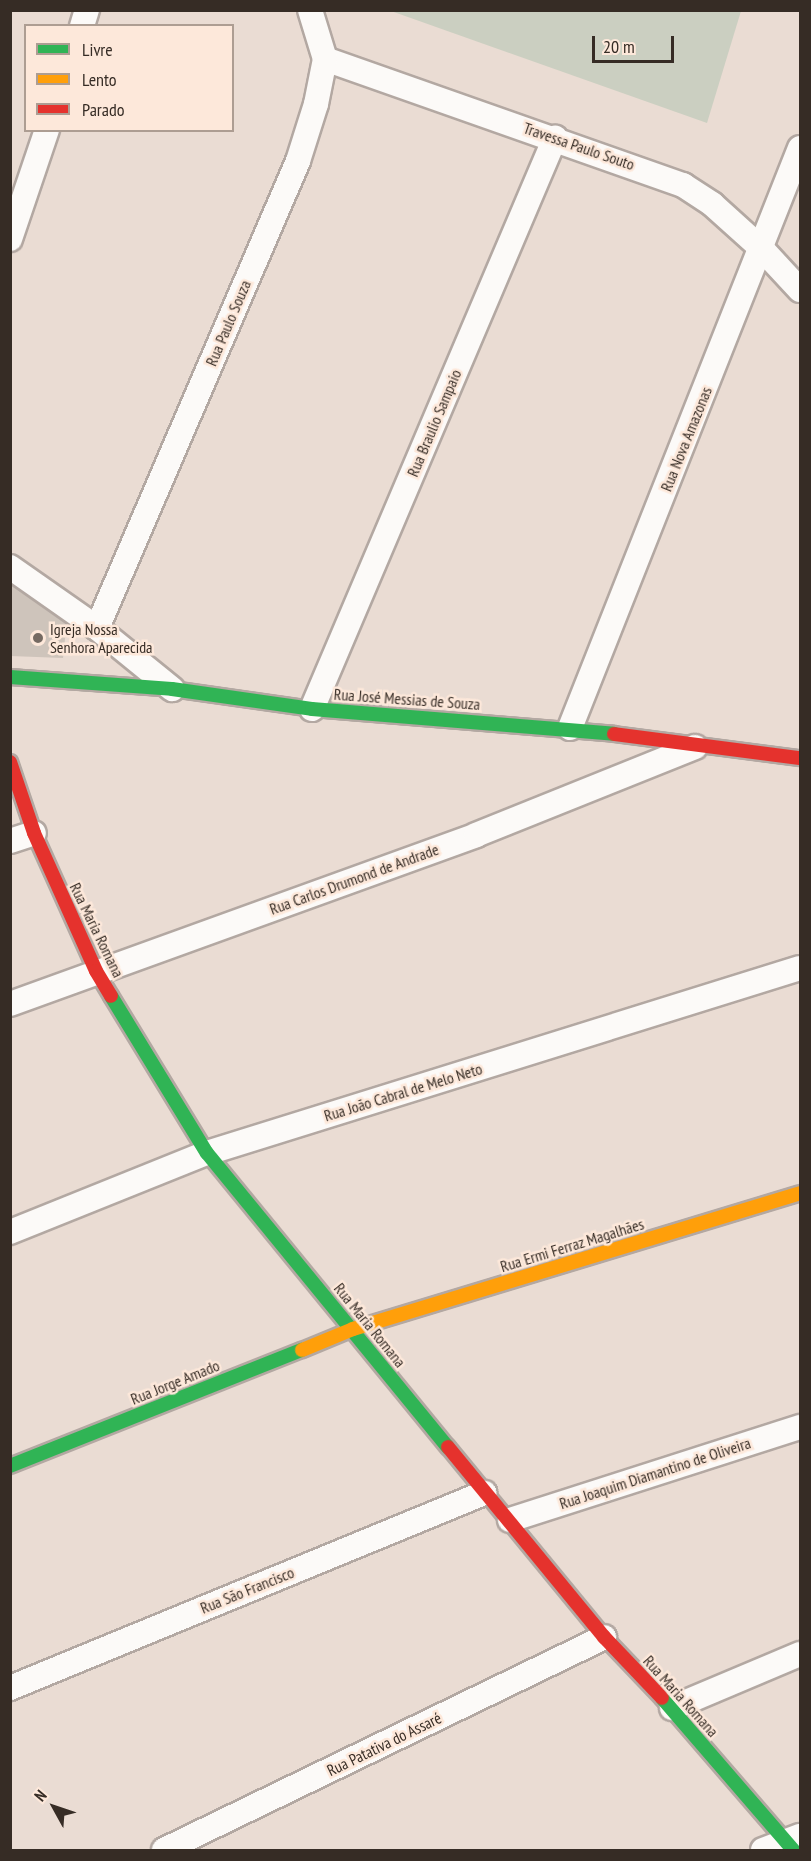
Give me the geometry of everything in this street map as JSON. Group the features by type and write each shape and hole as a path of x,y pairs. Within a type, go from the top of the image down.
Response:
{"street":[{"name":"Rua Paulo Souza","path":"97,628 298,161 316,104 325,59 310,10"},
{"name":"Travessa Paulo Souto","path":"325,59 555,138 683,185 712,204 762,249 801,290"},
{"path":"10,240 46,132"},
{"name":"Rua Braulio Sampaio","path":"312,709 555,138"},
{"name":"Rua Nova Amazonas","path":"570,729 801,148"},
{"path":"10,567 97,628 172,689"},
{"name":"Rua José Messias de Souza","path":"10,677 172,689 312,709 570,729 695,747 801,758"},
{"name":"Rua Carlos Drumond de Andrade","path":"10,1004 476,835 695,747"},
{"name":"Rua Maria Romana","path":"10,762 34,833 96,971 207,1153 604,1637 672,1708 793,1842"},
{"path":"10,841 34,833"},
{"name":"Rua João Cabral de Melo Neto","path":"10,1232 207,1153 801,968"},
{"name":"Rua Ermi Ferraz Magalhães","path":"353,1329 801,1193"},
{"name":"Rua Jorge Amado","path":"10,1466 353,1329"},
{"name":"Rua Joaquim Diamantino de Oliveira","path":"510,1520 801,1427"},
{"name":"Rua São Francisco","path":"10,1688 484,1492"},
{"name":"Rua Patativa do Assaré","path":"164,1851 604,1637"},
{"path":"672,1708 798,1661"},
{"path":"763,1851 793,1842"}],"shaded area":[{"path":"391,11 741,11 707,123"}],"building":[{"name":"Igreja Nossa Senhora Aparecida","path":"10,582 67,619 63,658 10,656"}],"traffic: fast":[{"path":"10,677 172,689 312,709 614,734"},
{"path":"111,996 207,1153 448,1447"},
{"path":"10,1466 302,1350"},
{"path":"662,1698 793,1850"}],"traffic: slow":[{"path":"302,1350 353,1329 800,1193"}],"traffic: jam":[{"path":"614,734 800,758"},
{"path":"10,762 34,833 96,971 111,996"},
{"path":"448,1447 604,1637 662,1698"}],"place":[{"name":"Igreja Nossa Senhora Aparecida","path":"38,638"}]}
